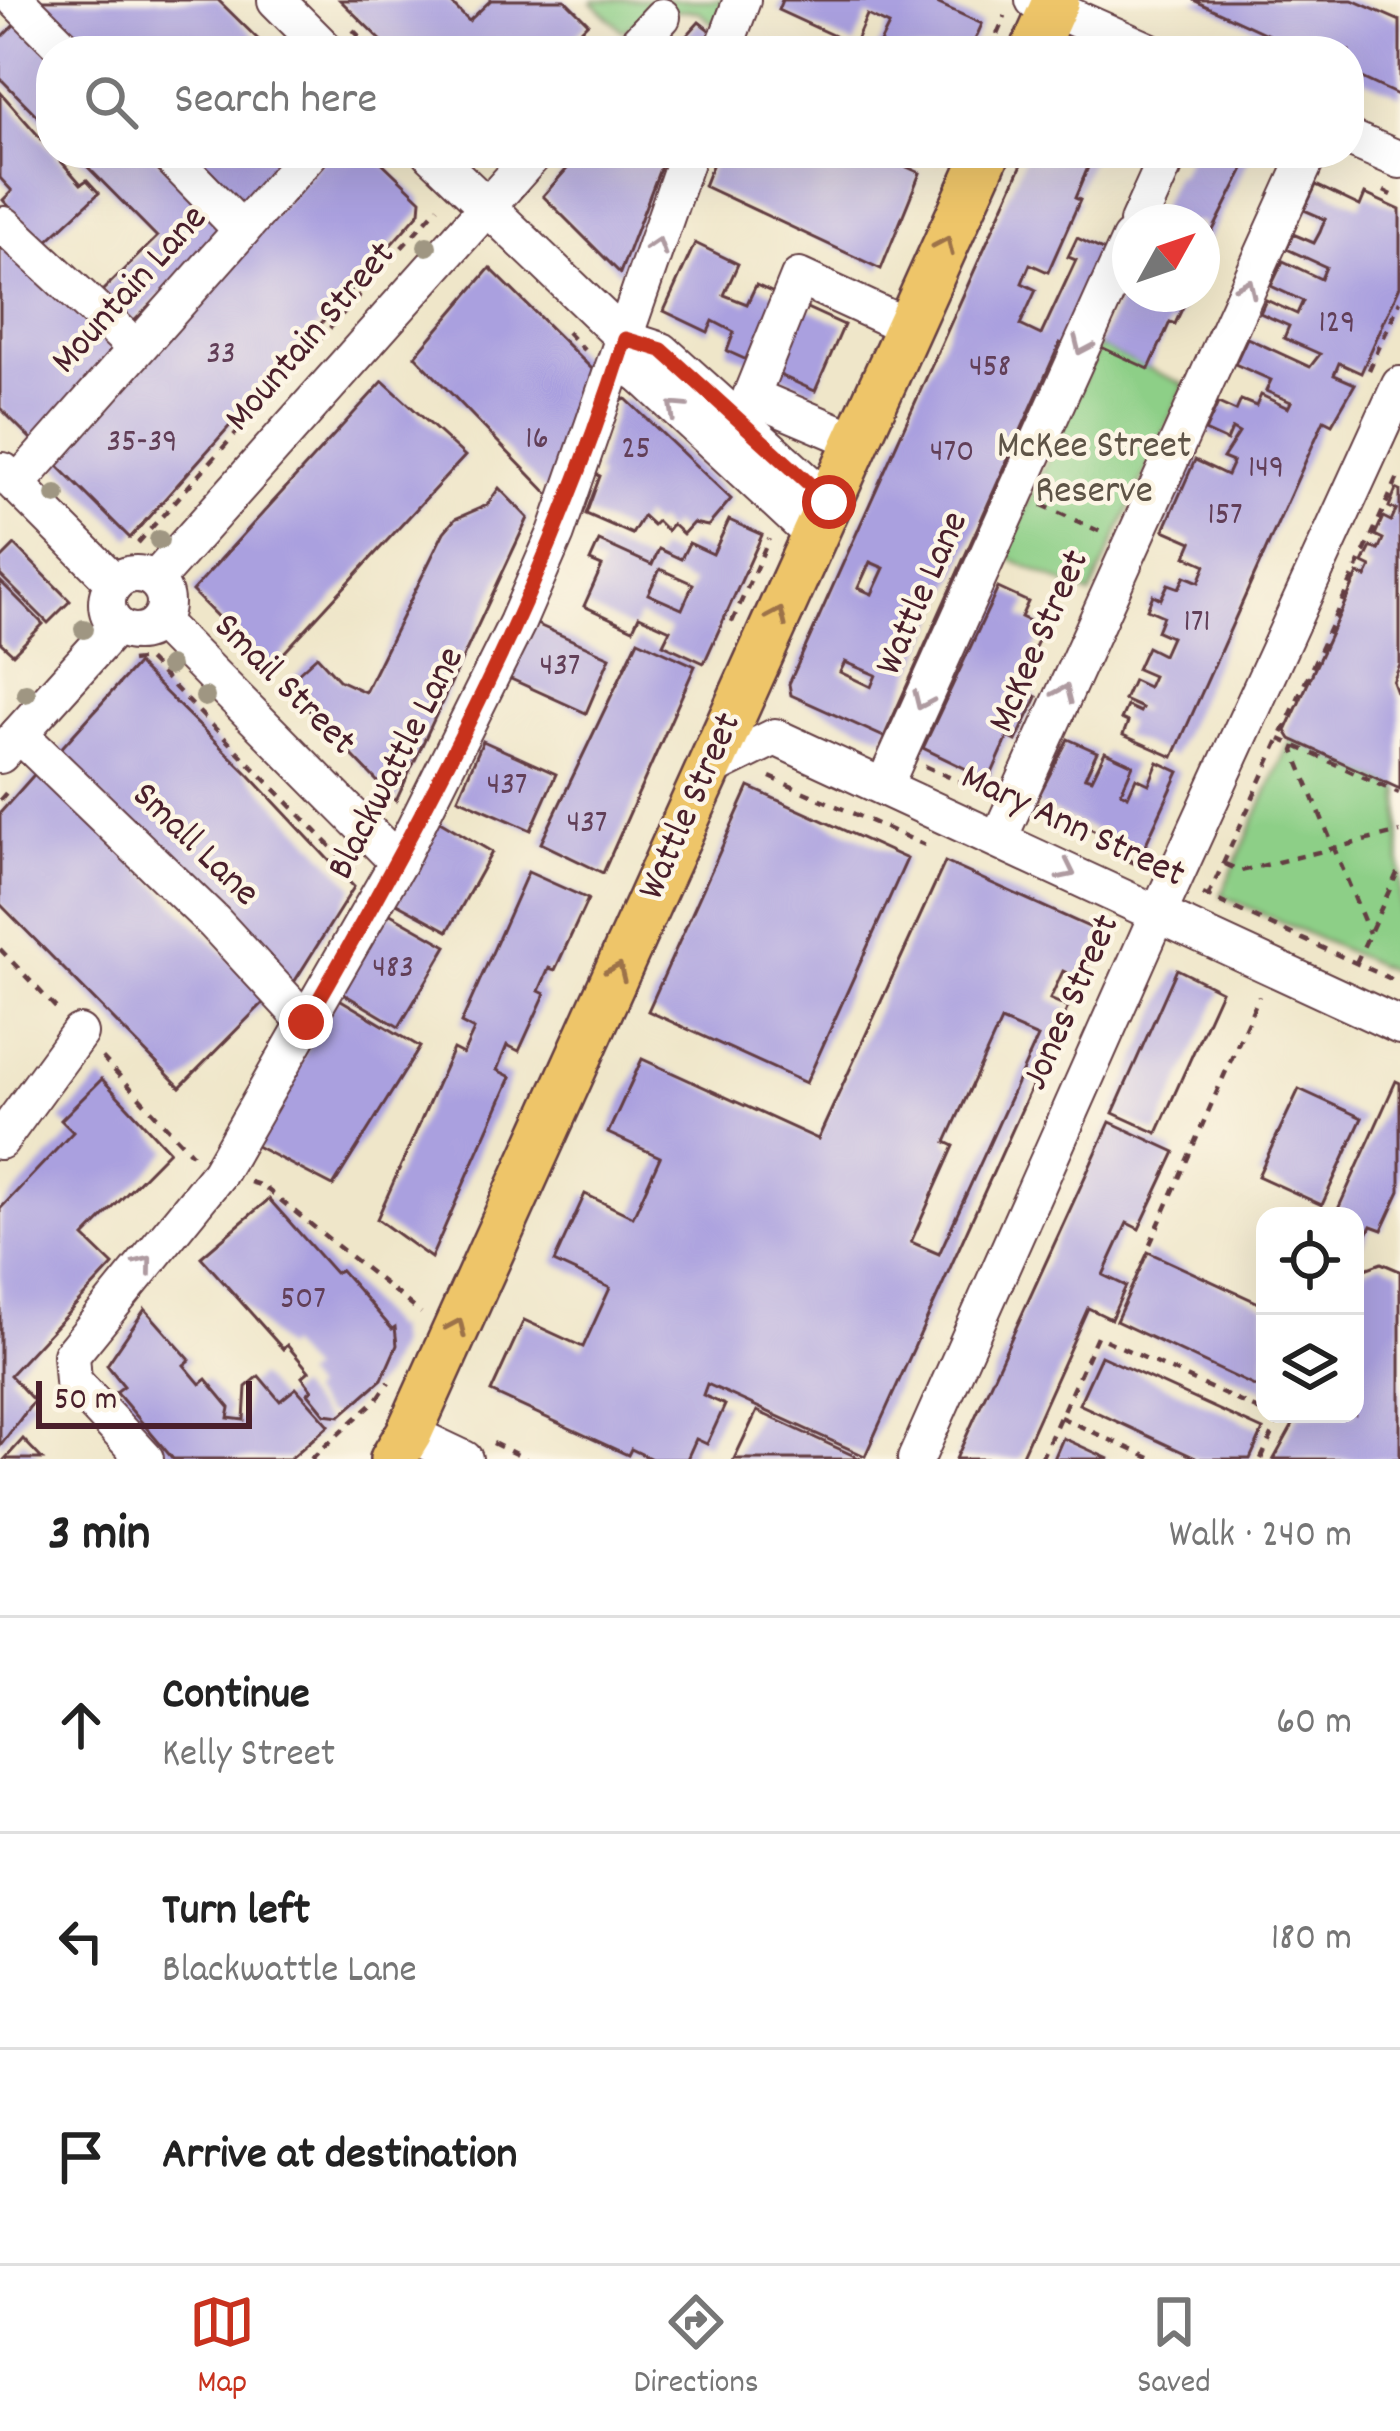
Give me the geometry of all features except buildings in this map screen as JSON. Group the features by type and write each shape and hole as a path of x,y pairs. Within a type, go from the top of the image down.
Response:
{"main road":[{"path":"1037,36 1047,3"},
{"name":"Wattle Street","path":"394,1449 708,770 805,524 857,441 980,168"}],"street":[{"path":"16,0 52,36"},
{"path":"276,0 312,36"},
{"path":"729,36 742,0"},
{"path":"1047,3 1117,36"},
{"path":"644,36 662,17"},
{"path":"1364,144 1400,160"},
{"path":"181,168 242,230"},
{"name":"Mountain Lane","path":"8,477 136,348 297,168"},
{"path":"447,168 628,358 805,524"},
{"name":"Mountain Street","path":"154,580 521,168"},
{"name":"Blackwattle Lane","path":"145,1459 73,1381 71,1355 219,1172 398,862 517,623 563,516 628,358 684,168"},
{"path":"1146,204 1162,168"},
{"name":"McKee Street","path":"999,838 1302,168"},
{"path":"0,230 4,225 136,348"},
{"path":"857,441 751,396 799,277 908,327"},
{"name":"Wattle Lane","path":"884,786 1112,279"},
{"name":"Jones Street","path":"916,1459 1157,916 1263,732 1400,386"},
{"path":"8,477 115,583"},
{"path":"139,574 154,580 165,604 152,628 134,633 111,618 107,600 115,583 139,574"},
{"name":"Smail Street","path":"159,621 398,862"},
{"path":"10,745 117,625"},
{"name":"Mary Ann Street","path":"708,770 775,737 1400,1026"},
{"name":"Small Lane","path":"10,745 214,922 306,1022"},
{"path":"0,1142 80,1034"},
{"path":"394,1449 464,1459"}],"path":[{"name":"Mountain Street","path":"137,543 440,204"},
{"path":"1400,473 1263,732 1223,864 1207,896 1400,983"},
{"path":"1033,501 1119,540"},
{"path":"723,640 805,524"},
{"name":"Smail Street","path":"126,664 135,658 147,659 379,895"},
{"path":"1263,732 1399,793"},
{"path":"1296,746 1369,933"},
{"path":"913,761 999,800"},
{"path":"1042,820 1156,873"},
{"path":"1223,864 1241,871 1400,832"},
{"path":"1356,963 1400,866"},
{"path":"1150,1244 1259,996"},
{"path":"1168,1166 1181,1172"},
{"path":"219,1172 263,1186 421,1312"},
{"path":"1041,1459 1097,1336 1256,1409"},
{"path":"311,1459 378,1398 393,1376"},
{"path":"1060,1417 1152,1459"},
{"path":"1261,1459 1278,1423"}],"green space":[{"path":"726,0 716,27 698,11 654,11 623,31 592,2"},
{"name":"McKee Street Reserve","path":"1099,346 1185,385 1090,595 1004,556"},
{"path":"1291,739 1400,789 1400,975 1221,895"}],"route":[{"path":"306,1022 398,862 517,623 556,533 625,339 662,350 829,502"}]}
